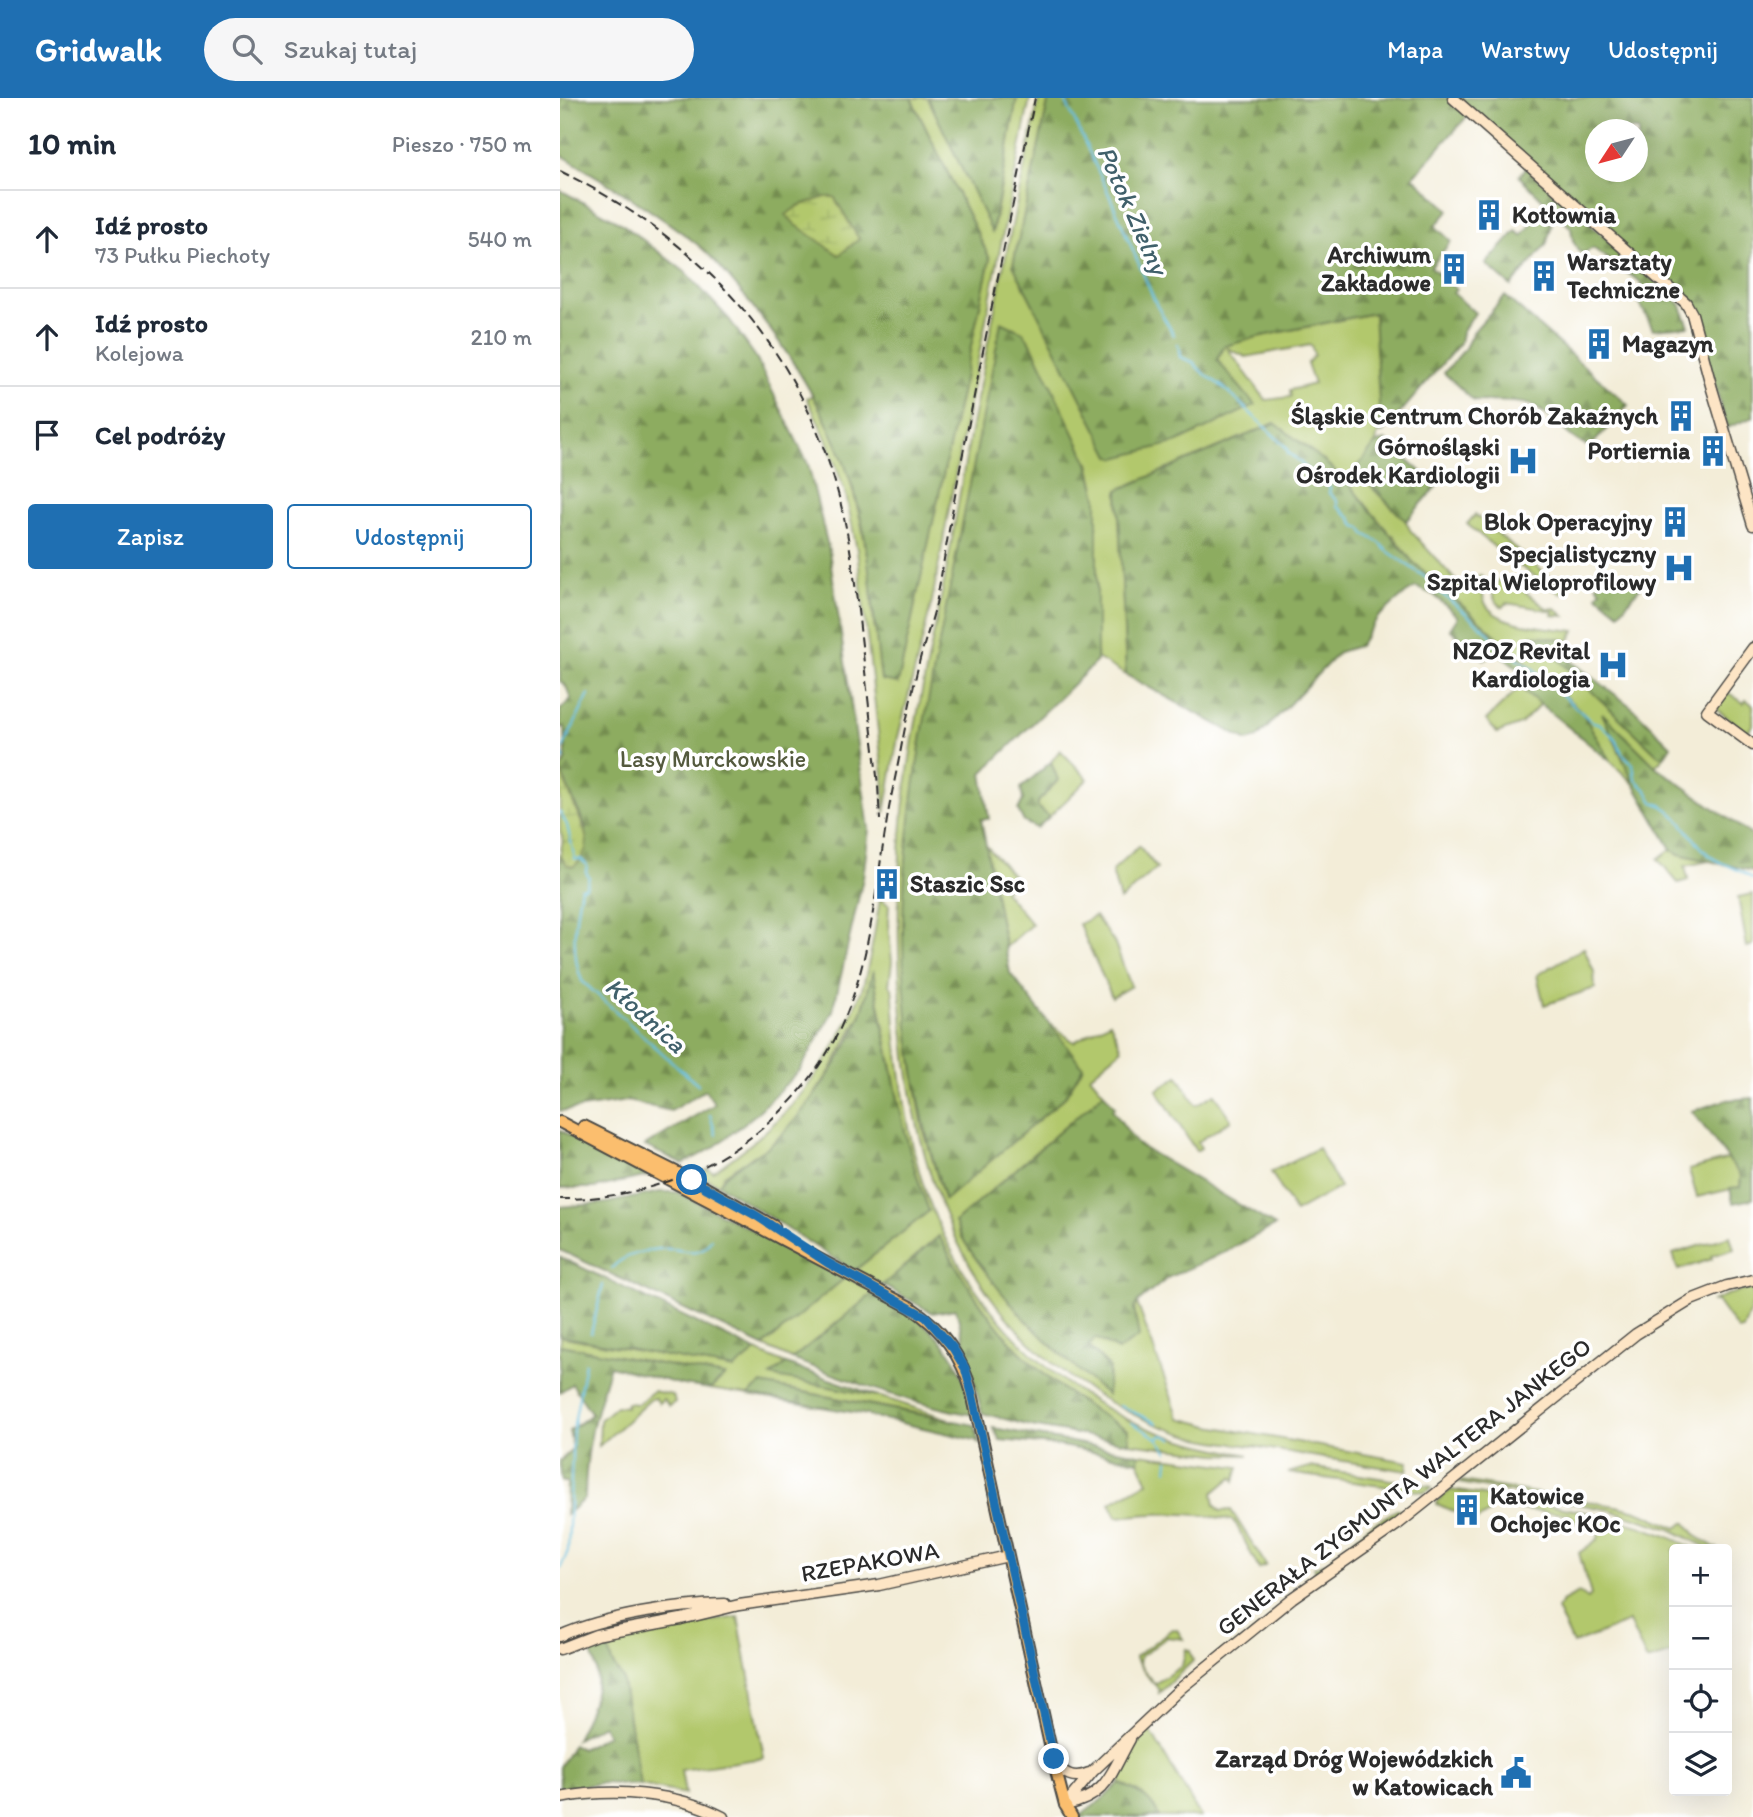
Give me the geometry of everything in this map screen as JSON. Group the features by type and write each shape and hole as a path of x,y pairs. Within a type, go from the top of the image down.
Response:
{"main road":[{"path":"560,1120 608,1137 750,1212 828,1263 926,1317 953,1348 965,1368 972,1393 1065,1805 1064,1817"},
{"path":"1065,1805 1074,1817"}],"street":[{"path":"1454,98 1686,303 1692,314 1753,525"},
{"path":"1753,648 1707,711 1753,745"},
{"name":"GENERAŁA ZYGMUNTA WALTERA JANKEGO","path":"1065,1805 1093,1771 1171,1696 1282,1605 1403,1520 1650,1324 1703,1295 1753,1280"},
{"name":"RZEPAKOWA","path":"560,1649 596,1635 739,1605 878,1585 1008,1556"},
{"name":"RZEPAKOWA","path":"560,1636 598,1623 651,1613 710,1604 739,1605"},
{"name":"GENERAŁA ZYGMUNTA WALTERA JANKEGO","path":"1082,1802 1105,1785 1133,1733"},
{"path":"1054,1763 1066,1774 1075,1777 1093,1771"},
{"path":"560,1798 594,1794 650,1796 694,1805 723,1817"},
{"path":"1065,1805 1082,1802"},
{"path":"1074,1817 1082,1802"}],"green space":[{"path":"560,98 911,98 990,259 898,683 881,680 862,523 844,462 818,404 785,350 722,268 701,247 560,154","holes":["834,197 859,239 839,255 787,215 798,206"]},
{"path":"911,98 928,98 993,230 1017,98 1030,98 932,601 898,737 885,813 883,774 857,550 846,495 828,443 807,398 813,395 829,425 848,472 870,572 874,626 898,683 990,259"},
{"path":"928,98 1017,98 992,232 984,215"},
{"path":"1039,98 1049,98 1013,265 1254,405 1216,360 1225,346 1374,313 1379,381 1378,434 1373,448 1355,471 1406,521 1410,530 1465,591 1480,575 1483,578 1479,593 1483,591 1485,603 1492,612 1518,623 1575,631 1569,641 1534,635 1657,754 1664,757 1655,766 1603,715 1634,784 1610,761 1582,712 1412,561 1393,535 1118,490 1126,675 1097,658 1097,497 1089,463 976,455 920,746 904,893 905,982 914,1075 923,1128 944,1199 1064,1098 1083,1067 1045,1020 1074,1042 1110,1022 1122,1049 1090,1076 1104,1093 955,1222 968,1248 1027,1321 1107,1394 1109,1367 1089,1347 1095,1338 1137,1303 1179,1418 1408,1462 1407,1471 1198,1438 1142,1418 1089,1390 1038,1350 996,1304 964,1254 939,1199 921,1141 909,1080 902,1019 899,915 903,814 913,737 977,398","holes":["1311,345 1314,355 1307,364 1314,384 1290,390 1291,397 1266,400 1227,348 1246,357"]},
{"path":"1049,98 1753,98 1753,417 1727,428 1695,313 1472,111 1413,177 1449,210 1435,226 1451,241 1431,267 1456,289 1453,293 1475,313 1462,332 1460,343 1384,432 1378,434 1374,313 1225,346 1217,360 1255,405 1178,442 1116,458 1110,456 1013,265"},
{"path":"1526,168 1680,304 1689,326 1653,329 1639,302 1644,293 1640,282 1593,248 1584,253 1579,252 1573,241 1571,228 1519,176"},
{"name":"Lasy Murckowskie","path":"560,190 621,223 685,272 729,319 755,356 808,464 829,551 869,829 863,878 833,1011 800,1070 756,1114 713,1148 683,1164 645,1146 715,1104 705,1090 671,1111 627,1101 560,1111 560,855 561,859 586,828 560,770 566,760 565,726 560,728 560,710 571,699 566,686 560,681"},
{"path":"834,197 859,239 839,255 786,215 798,206"},
{"path":"1541,212 1552,225 1546,245 1511,286 1486,264 1516,231 1522,236"},
{"path":"1505,296 1628,405 1590,447 1582,444 1531,405 1474,401 1444,373 1464,350 1473,332"},
{"path":"1001,322 1023,332 1031,343 1088,463 1097,497 1097,661 982,773 989,819 981,819 1010,973 1083,1067 1064,1098 945,1200 924,1125 911,1048 904,970 904,891 922,736"},
{"path":"1275,423 1347,482 1412,561 1582,712 1610,761 1518,686 1527,675 1497,652 1485,660 1450,629 1458,617 1434,595 1416,587 1378,617 1359,646 1339,652 1257,738 1247,741 1126,675 1118,490"},
{"path":"1385,440 1437,486 1406,521 1355,470 1375,444"},
{"path":"1475,515 1565,590 1561,594 1505,556 1467,524"},
{"path":"1611,573 1644,583 1619,613 1597,595 1601,590 1596,585"},
{"path":"1508,577 1519,581 1513,583 1548,609 1555,608 1564,616 1552,615 1553,611 1507,603 1503,607 1494,599 1493,590 1497,582"},
{"path":"1533,635 1569,641 1562,654 1633,708 1671,746 1664,757 1657,754"},
{"path":"1520,687 1541,704 1521,724 1497,733 1486,720"},
{"path":"1727,692 1744,703 1746,700 1753,705 1753,725 1747,732 1716,709"},
{"path":"1602,713 1655,766 1753,836 1753,871 1679,854 1671,849 1634,784"},
{"path":"1060,750 1088,779 1049,817 1038,807 1038,802 1058,780 1051,762"},
{"path":"1051,762 1058,780 1038,802 1038,807 1049,817 1037,828 1024,822 1018,810 1023,800 1021,788"},
{"path":"560,771 587,840 584,854 573,867 567,865 560,855 563,839 560,831"},
{"path":"983,842 1015,878 1004,891 1032,924 1006,947"},
{"path":"1139,846 1157,868 1120,900 1112,871"},
{"path":"1671,849 1679,854 1709,861 1685,866 1688,880 1678,883 1658,859"},
{"path":"1753,894 1753,945 1747,947 1738,897"},
{"path":"880,899 889,905 892,962 889,985 892,988 900,1072 914,1151 927,1196 945,1239 969,1280 998,1318 1030,1352 1066,1383 1105,1408 1172,1437 1249,1455 1215,1454 1129,1443 1127,1430 1066,1392 1017,1349 976,1298 939,1236 883,1285 854,1271 929,1211 907,1144 873,972 861,1014 830,1071 791,1126 763,1152 724,1175 719,1185 698,1174 709,1169 713,1172 770,1127 802,1093 830,1054 860,995"},
{"path":"1095,916 1114,942 1131,986 1112,997 1079,924"},
{"path":"1584,948 1594,972 1595,988 1544,1005 1537,975"},
{"path":"873,970 903,1124 929,1211 854,1271 719,1185 730,1172 774,1142 799,1115 824,1081 855,1028 864,1007"},
{"path":"1178,1076 1196,1105 1215,1094 1231,1120 1198,1142 1201,1148 1196,1151 1157,1090"},
{"path":"1104,1093 1137,1144 1275,1226 1169,1277 1137,1303 1134,1308 1139,1337 1118,1350 1095,1338 1089,1347 1109,1367 1107,1395 1026,1320 997,1287 971,1252 955,1222"},
{"path":"1753,1098 1753,1199 1733,1203 1730,1188 1740,1187 1741,1176 1692,1111 1726,1100"},
{"path":"560,1130 648,1176 594,1188 560,1188"},
{"path":"1318,1148 1340,1187 1295,1212 1271,1172"},
{"path":"1728,1159 1741,1176 1740,1187 1697,1197 1689,1170"},
{"path":"660,1192 677,1192 846,1277 763,1346 560,1250 560,1207 606,1203"},
{"path":"939,1236 976,1298 1017,1349 1066,1392 1128,1430 1129,1443 1031,1426 982,1413 956,1309 933,1313 883,1285"},
{"path":"1730,1236 1734,1249 1678,1270 1673,1254"},
{"path":"560,1257 756,1351 734,1369 560,1336"},
{"path":"846,1277 875,1292 792,1359 763,1346"},
{"path":"1753,1288 1753,1304 1743,1329 1738,1330 1717,1301 1711,1302"},
{"path":"875,1292 925,1325 946,1347 961,1373 973,1415 904,1398 792,1359"},
{"path":"560,1336 734,1369 756,1351 786,1364 771,1376 878,1396 949,1419 761,1384 748,1395 710,1389 725,1376 560,1345"},
{"path":"560,1345 725,1376 710,1389 683,1385 610,1366 592,1431 585,1498 566,1515 567,1482 562,1482 560,1461 573,1449 569,1431 592,1414 572,1384 560,1392"},
{"path":"786,1364 878,1396 770,1376"},
{"path":"761,1384 975,1425 979,1443 858,1413 748,1395"},
{"path":"653,1391 673,1395 675,1402 669,1406 663,1399 659,1403 655,1398 651,1399 599,1446 600,1420 616,1406 638,1404"},
{"path":"993,1428 1139,1454 1138,1461 1062,1446 1000,1440"},
{"path":"1139,1454 1239,1467 1235,1481 1232,1477 1213,1493 1215,1505 1220,1511 1231,1510 1266,1565 1259,1569 1236,1524 1231,1520 1174,1514 1117,1517 1110,1503 1148,1482 1138,1461"},
{"path":"1309,1467 1432,1488 1425,1492 1288,1473"},
{"path":"1462,1481 1616,1506 1637,1511 1677,1528 1685,1522 1696,1536 1710,1544 1700,1544 1670,1529 1610,1510 1459,1483"},
{"path":"1451,1490 1576,1510 1636,1525 1684,1544 1669,1544 1669,1654 1647,1661 1629,1622 1573,1644 1557,1609 1562,1602 1579,1593 1587,1599 1591,1595 1579,1553 1598,1539 1600,1525 1575,1521 1569,1514 1490,1507 1490,1512 1470,1525 1460,1514 1437,1504 1437,1501"},
{"path":"1398,1509 1401,1513 1314,1573 1314,1568 1328,1562 1368,1527"},
{"path":"738,1617 764,1758 681,1770 685,1794 640,1785 622,1678 612,1663 608,1649 616,1640 684,1625"},
{"path":"1172,1629 1177,1630 1183,1639 1167,1637 1140,1657 1140,1666 1135,1657"},
{"path":"616,1640 608,1649 612,1663 622,1678 640,1785 601,1783 560,1790 560,1767 573,1744 581,1749 608,1735 603,1725 576,1739 591,1706 596,1683 594,1660 588,1649 590,1645"},
{"path":"1186,1649 1190,1651 1193,1661 1158,1694 1160,1691 1153,1682 1156,1683 1182,1666"},
{"path":"1148,1727 1201,1817 1159,1817 1148,1800 1119,1783 1127,1758"},
{"path":"1119,1783 1148,1800 1159,1817 1079,1817 1105,1797"}],"waterway":[{"name":"Potok Zielny","path":"1064,98 1157,306 1174,335"},
{"name":"Potok Zielny","path":"1178,344 1180,357 1193,362 1223,387 1287,448 1288,453 1315,477 1324,481 1330,488 1329,493 1337,501 1337,506 1350,517 1355,526 1432,582 1442,594 1488,632 1497,646 1531,667 1591,721 1600,724 1615,738 1622,753 1633,764 1635,779 1653,802 1662,805 1676,817 1709,855 1753,879"},
{"path":"560,763 564,758 561,752 589,694"},
{"name":"Kłodnica","path":"560,812 567,825 575,859 581,859 587,865 586,872 589,877 586,887 581,888 576,923 576,958 582,981 698,1085"},
{"name":"Kłodnica","path":"710,1115 716,1135"},
{"name":"Kłodnica","path":"612,1268 623,1259 647,1251 700,1250 711,1239"},
{"name":"Kłodnica","path":"591,1333 603,1285"},
{"name":"Kłodnica","path":"560,1569 568,1551 573,1430 585,1363"},
{"path":"1120,1406 1157,1423"},
{"path":"1132,1423 1157,1438 1168,1452"},
{"path":"1157,1438 1164,1435 1173,1439"},
{"path":"1167,1470 1168,1460"}],"railway":[{"path":"560,1199 600,1197 638,1190 675,1179 710,1163 743,1143 773,1119 800,1090 824,1058 839,1031 860,975 867,946 892,795 916,676 936,604 973,400 1035,98"},
{"path":"560,171 613,200 662,233 705,270 744,310 777,355 805,405 828,459 849,545 880,820"}],"place":[{"name":"Kotłownia","path":"1489,215"},
{"name":"Archiwum Zakładowe","path":"1454,269"},
{"name":"Warsztaty Techniczne","path":"1544,276"},
{"name":"Magazyn","path":"1599,344"},
{"name":"Śląskie Centrum Chorób Zakaźnych","path":"1681,416"},
{"name":"Portiernia","path":"1713,451"},
{"name":"Górnośląski Ośrodek Kardiologii","path":"1523,461"},
{"name":"Blok Operacyjny","path":"1675,522"},
{"name":"Specjalistyczny Szpital Wieloprofilowy","path":"1679,568"},
{"name":"NZOZ Revital Kardiologia","path":"1613,665"},
{"name":"Staszic Ssc","path":"887,884"},
{"name":"Katowice Ochojec KOc","path":"1467,1510"},
{"name":"Zarząd Dróg Wojewódzkich w Katowicach","path":"1516,1773"}],"route":[{"path":"692,1180 757,1216 828,1263 926,1317 953,1348 965,1368 972,1393 1054,1759"}]}
